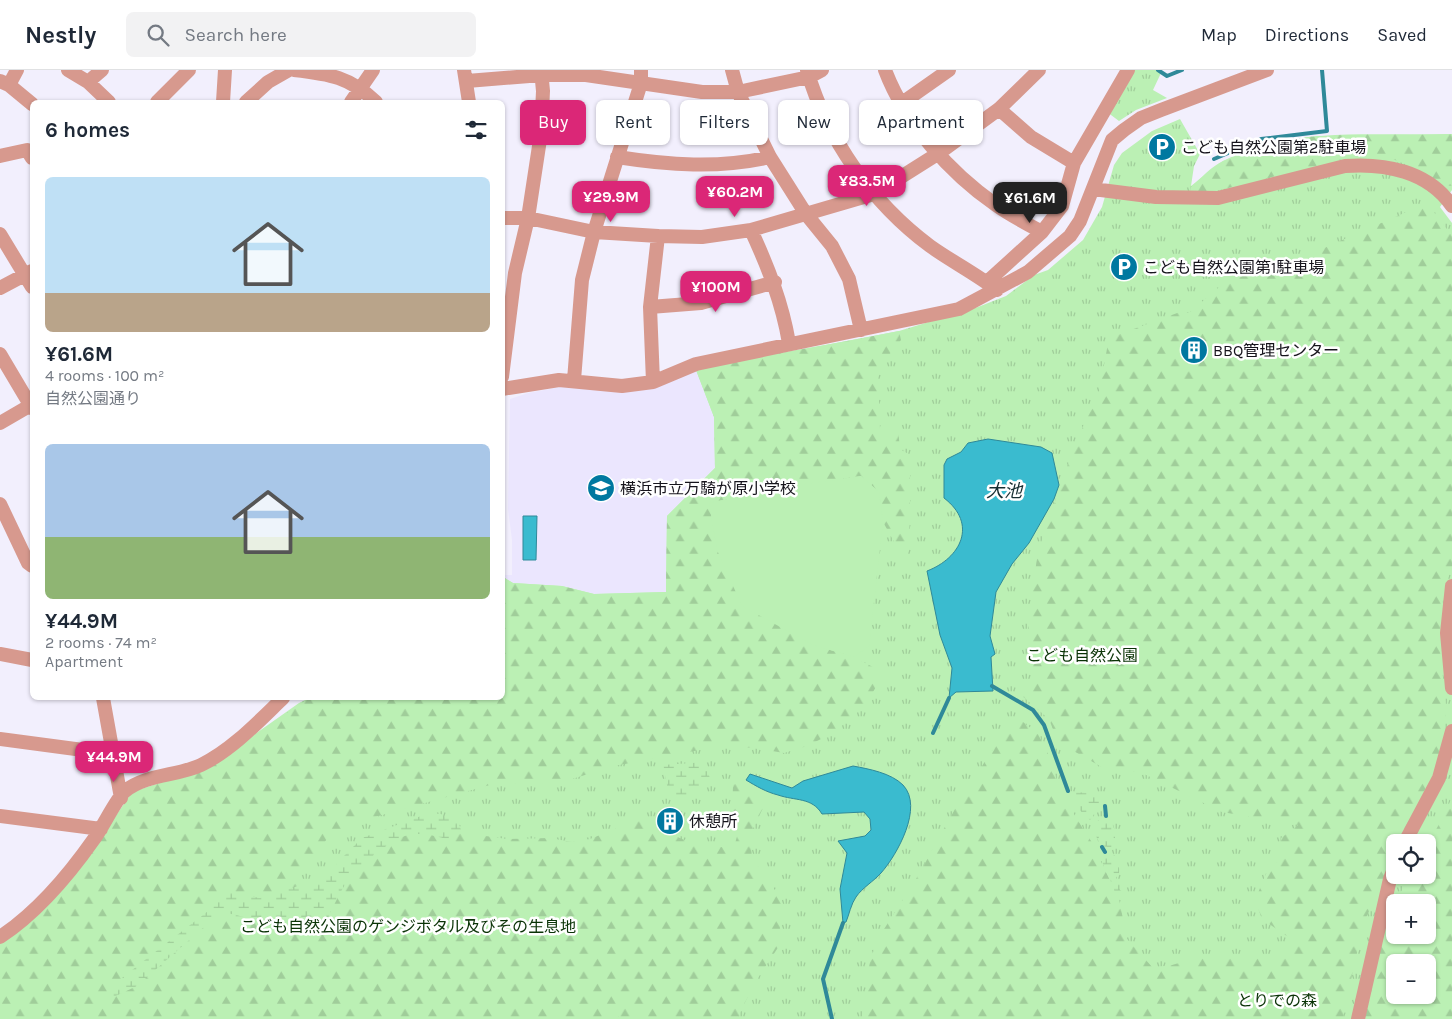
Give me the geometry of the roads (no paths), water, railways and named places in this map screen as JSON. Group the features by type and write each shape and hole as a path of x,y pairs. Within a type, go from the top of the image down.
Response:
{"street":[{"path":"17,70 5,83 30,102"},
{"path":"68,70 88,82 107,100"},
{"path":"88,82 102,70"},
{"path":"159,100 189,70"},
{"path":"223,100 224,70"},
{"path":"248,100 268,82 289,70"},
{"path":"294,70 332,74 361,88 374,100"},
{"path":"352,100 373,70"},
{"path":"732,70 738,92 770,157 806,214 832,246 849,279 861,330"},
{"path":"470,100 465,76 541,73 641,76 702,92 738,92 822,70"},
{"path":"885,70 901,100"},
{"path":"905,100 949,70"},
{"path":"505,218 528,218 594,232 658,236 702,237 751,230 874,194 939,153 999,109 1038,70"},
{"path":"505,389 559,380 622,386 653,382 696,364 789,343 959,309 992,286 1042,232 1062,206 1074,163 1128,70"},
{"path":"992,286 1028,272 1070,236 1080,221 1112,140 1124,130 1154,113 1267,70"},
{"path":"505,355 516,273 528,218 543,112 541,73"},
{"path":"808,73 823,114 856,171 874,194 898,220 930,246 992,286"},
{"path":"574,380 582,280 594,232 641,76"},
{"path":"999,109 1031,137 1074,163"},
{"path":"933,145 964,179 996,206 1042,232"},
{"path":"0,156 27,150 30,155"},
{"path":"617,157 661,164 685,165 744,162 770,157"},
{"path":"1093,189 1156,197 1218,198 1345,166 1366,164 1387,166 1410,173 1429,183 1450,200"},
{"path":"751,230 774,282 784,313 789,343"},
{"path":"0,234 30,278 0,288"},
{"path":"653,382 650,307 658,236"},
{"path":"650,307 701,302 774,282"},
{"path":"0,354 30,403"},
{"path":"0,423 30,407"},
{"path":"0,504 30,564"},
{"path":"1452,586 1447,633 1452,688"},
{"path":"0,654 30,660"},
{"path":"103,700 121,798"},
{"path":"0,937 34,912 48,896 101,829 125,791 146,781 201,765 227,748 281,700"},
{"path":"1409,834 1442,772 1452,731"},
{"path":"0,739 113,754"},
{"path":"0,816 101,829"},
{"path":"1358,1019 1389,884"}],"water":[{"name":"大池","path":"988,439 1041,447 1052,453 1059,485 1054,499 1029,543 1012,564 996,592 990,636 995,654 991,657 993,691 956,692 949,698 952,668 940,635 927,571 949,558 961,539 963,529 954,508 944,498 944,465 947,459 961,452 968,443"},
{"path":"523,516 537,516 536,560 523,560"},
{"path":"853,766 879,772 898,781 909,794 911,806 901,843 881,873 856,897 846,922 843,923 840,889 847,853 838,841 865,836 871,830 870,819 864,812 822,814 808,802 769,792 746,780 750,774 792,788 803,781"}],"waterway":[{"path":"1158,70 1167,76 1182,70"},
{"path":"1214,159 1261,139 1327,131 1322,70"},
{"path":"992,686 1033,710 1044,725 1068,791"},
{"path":"933,733 949,698"},
{"path":"1105,806 1106,816"},
{"path":"1102,847 1105,852"},
{"path":"832,1019 823,979 843,923"}],"place":[{"name":"こども自然公園第2駐車場","path":"1162,147"},
{"name":"こども自然公園第1駐車場","path":"1124,267"},
{"name":"BBQ管理センター","path":"1194,350"},
{"name":"横浜市立万騎が原小学校","path":"601,488"},
{"name":"休憩所","path":"670,821"}],"park label":[{"name":"こども自然公園","path":"1082,655"},
{"name":"こども自然公園のゲンジボタル及びその生息地","path":"408,926"},
{"name":"とりでの森","path":"1277,1000"}]}
